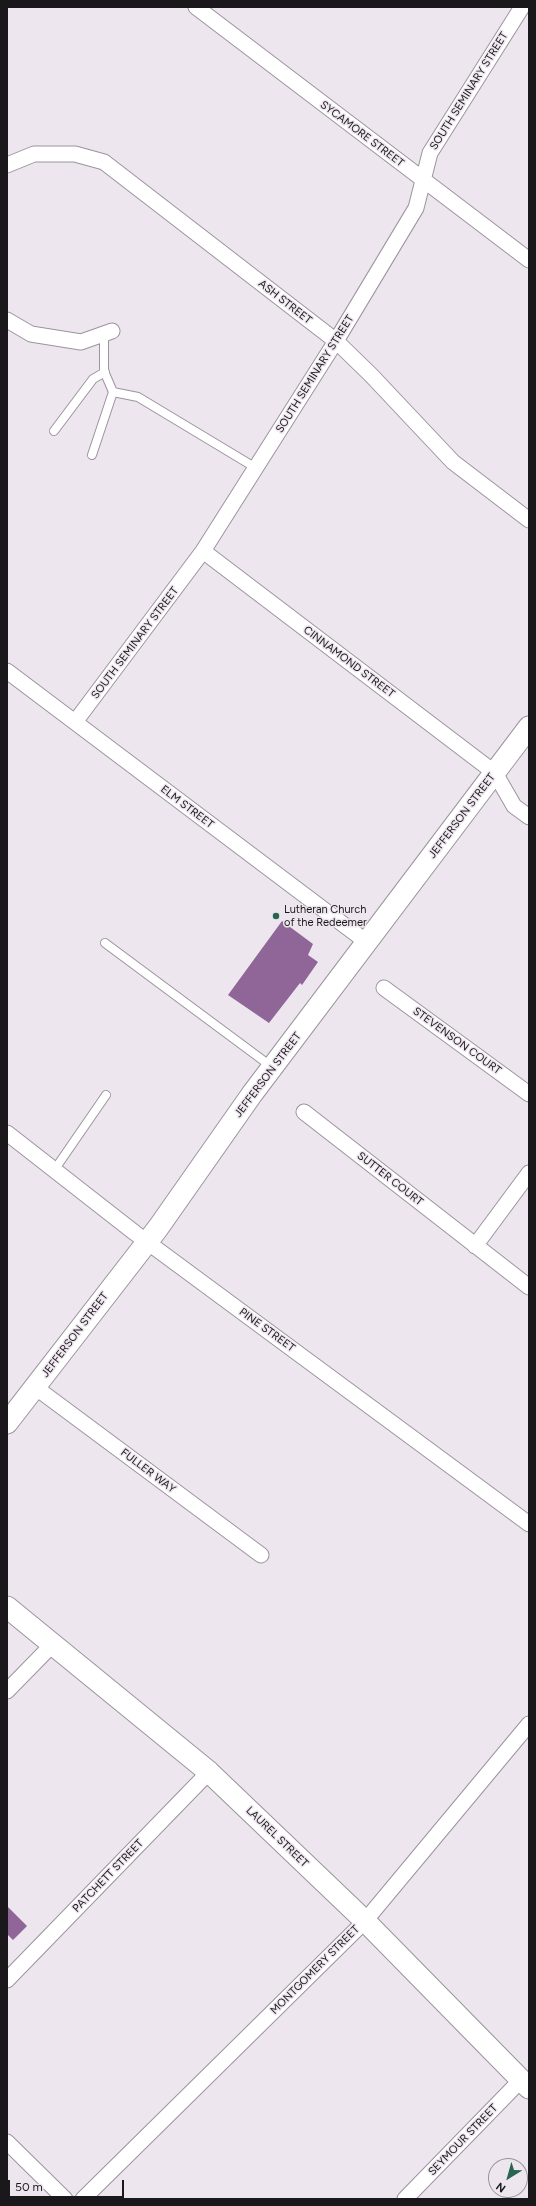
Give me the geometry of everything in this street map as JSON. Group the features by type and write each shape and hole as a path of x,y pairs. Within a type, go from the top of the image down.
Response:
{"main road":[{"name":"JEFFERSON STREET","path":"7,1423 147,1241 273,1068 529,727"},
{"name":"LAUREL STREET","path":"7,1607 209,1772 365,1921 525,2084"}],"street":[{"name":"SYCAMORE STREET","path":"196,7 529,260"},
{"name":"SOUTH SEMINARY STREET","path":"76,722 203,552 336,341 416,208 430,152 522,7"},
{"name":"ASH STREET","path":"7,165 34,154 75,154 104,162 336,341 371,375 453,462 529,520"},
{"path":"7,320 31,334 81,342 108,333"},
{"name":"CINNAMOND STREET","path":"203,552 494,773"},
{"name":"ELM STREET","path":"7,672 76,722 368,943"},
{"path":"494,773 514,806 529,817"},
{"name":"STEVENSON COURT","path":"384,988 529,1094"},
{"name":"SUTTER COURT","path":"304,1112 529,1287"},
{"name":"PINE STREET","path":"7,1133 147,1241 529,1524"},
{"path":"475,1246 529,1173"},
{"name":"FULLER WAY","path":"36,1387 261,1555"},
{"path":"7,1691 54,1644"},
{"name":"MONTGOMERY STREET","path":"83,2199 365,1921 529,1724"},
{"name":"PATCHETT STREET","path":"7,1980 209,1772"},
{"name":"SEYMOUR STREET","path":"405,2199 525,2084"},
{"path":"7,2142 65,2199"}],"lane":[{"path":"92,455 113,392 105,372 108,333"},
{"path":"54,431 93,379 105,372"},
{"path":"113,392 138,397 256,468"},
{"path":"105,943 273,1068"},
{"path":"55,1169 106,1095"}],"building":[{"path":"282,921 313,944 308,955 318,962 302,985 300,983 269,1023 228,995"},
{"path":"7,1906 27,1926 13,1940 7,1934"}],"place":[{"name":"Lutheran Church of the Redeemer","path":"276,916"}]}
